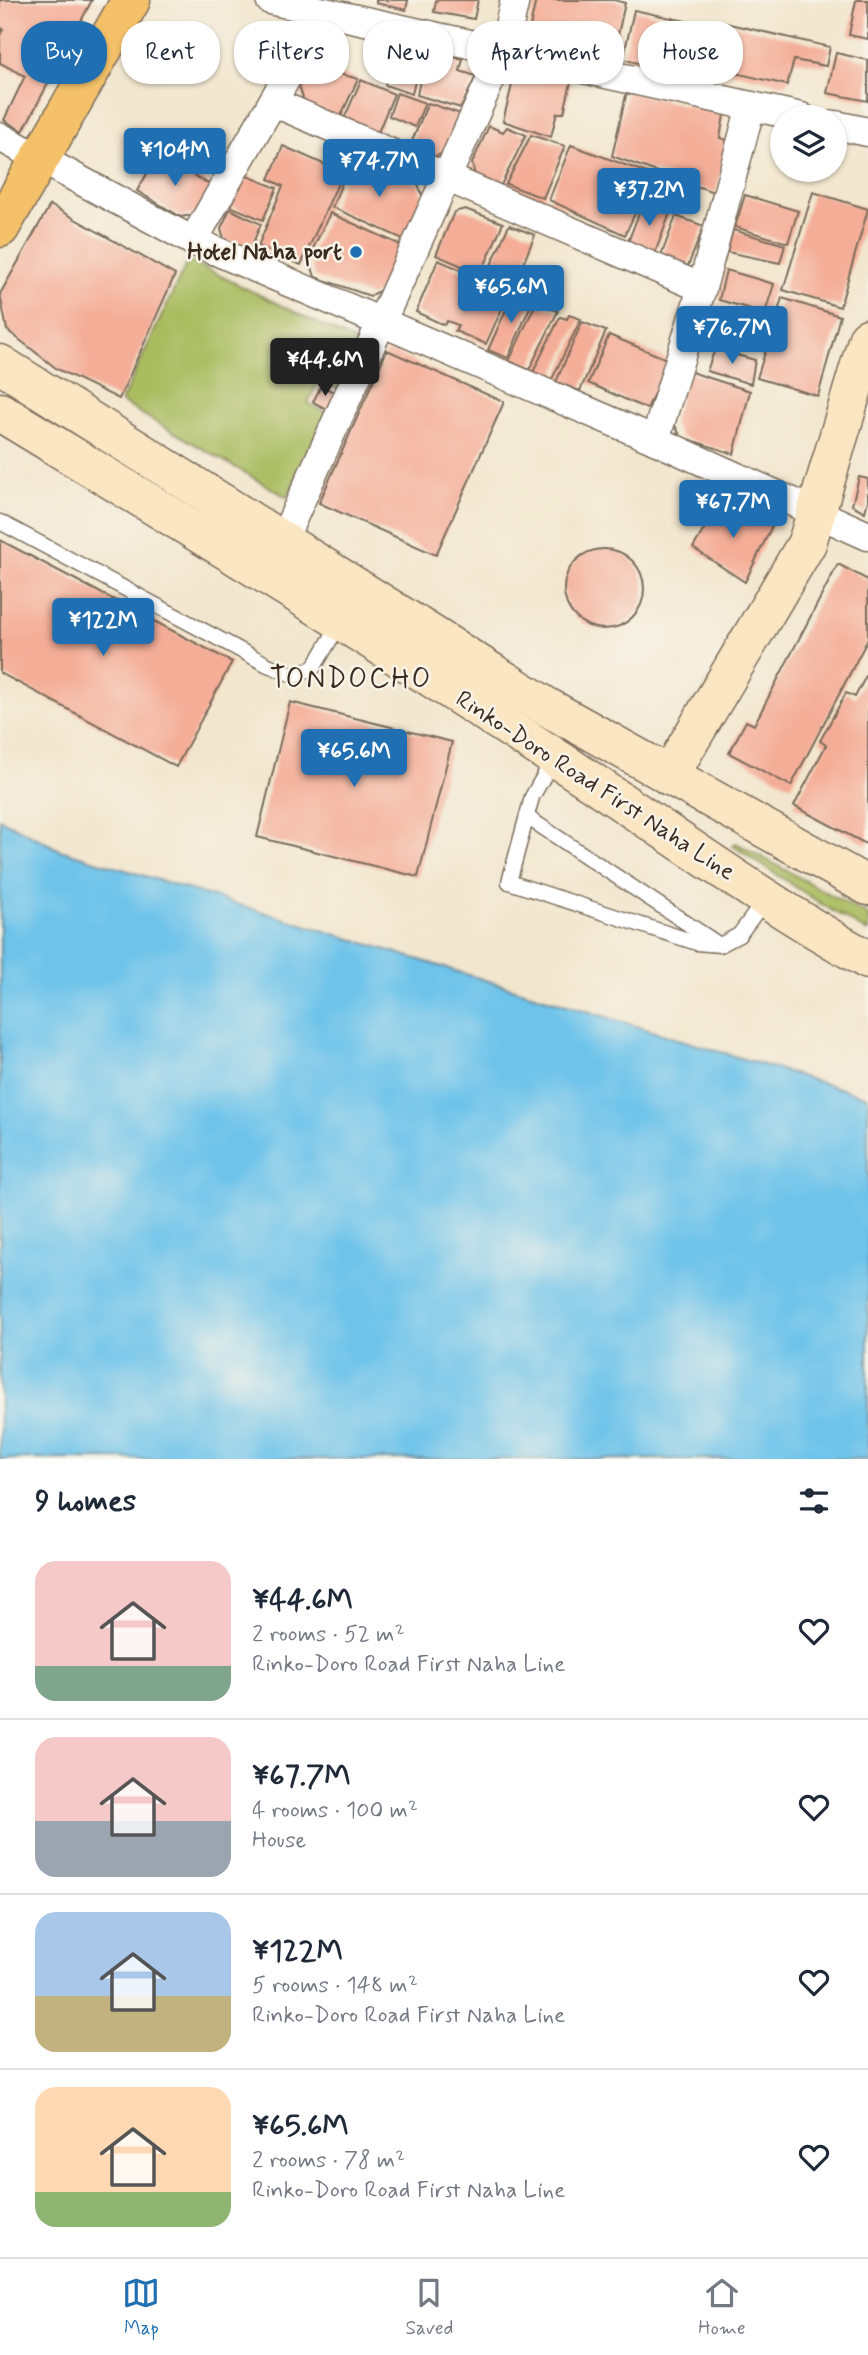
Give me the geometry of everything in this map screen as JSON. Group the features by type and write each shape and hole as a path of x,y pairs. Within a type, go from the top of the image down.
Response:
{"highway":[{"path":"0,228 131,0"}],"street":[{"path":"270,0 467,44"},
{"path":"510,21 515,0"},
{"path":"194,242 324,12"},
{"path":"624,78 770,110"},
{"path":"283,540 489,84"},
{"path":"273,102 702,288"},
{"path":"655,440 702,288 751,106"},
{"path":"847,128 868,132"},
{"path":"0,137 194,242 655,440 868,536"},
{"path":"669,776 807,543 868,338"},
{"name":"Rinko-Doro Road First Naha Line","path":"0,364 547,706 868,886"},
{"name":"Rinko-Doro Road First Naha Line","path":"0,412 342,620 555,757 766,899 868,960"}],"lane":[{"path":"0,522 268,665 295,676 314,667 342,620"},
{"path":"555,757 532,797 509,882 697,943 720,945 738,935 766,899"},
{"path":"527,817 720,945"}],"green space":[{"path":"188,260 360,344 338,389 319,380 308,403 329,414 287,497 121,402"},
{"path":"736,843 868,915 868,932 733,846"}],"water":[{"path":"0,819 60,850 868,1097 868,1459 0,1459"}],"building":[{"path":"0,0 92,0 81,21 21,21 21,74 0,63 0,35 3,29 0,27"},
{"path":"376,0 408,0 406,10 376,3"},
{"path":"436,0 478,0 474,19 434,12"},
{"path":"536,0 614,0 625,3 621,21 531,21"},
{"path":"856,0 868,0 868,39 849,35"},
{"path":"634,10 685,21 638,21 638,63 624,59"},
{"path":"743,27 830,47 826,66 794,60 787,85 743,75"},
{"path":"836,53 868,60 868,101 827,93"},
{"path":"453,57 463,59 460,71 467,73 467,84 472,84 461,108 417,95 419,84 453,84"},
{"path":"349,76 358,79 340,118 305,104 298,84 349,84"},
{"path":"361,80 363,84 370,84 394,94 376,137 344,119"},
{"path":"21,84 48,84 23,131 4,120"},
{"path":"385,84 414,84 412,94"},
{"path":"512,84 571,84 564,113 557,113 551,137 503,121"},
{"path":"627,91 724,115 720,138 727,140 716,193 612,156"},
{"path":"397,93 425,103 415,127 389,116"},
{"path":"428,103 464,115 447,152 430,158 409,148"},
{"path":"489,126 503,132 507,127 526,135 500,187 475,176 472,163"},
{"path":"531,135 565,146 543,198 506,184"},
{"path":"571,145 653,175 625,235 549,200"},
{"path":"283,146 337,170 335,176 340,179 301,265 258,246 283,186 269,179"},
{"path":"158,155 214,187 197,214 181,217 137,191"},
{"path":"352,158 418,184 424,201 405,240 332,207"},
{"path":"245,175 277,188 263,220 230,206"},
{"path":"813,192 868,209 840,307 783,290"},
{"path":"745,195 798,211 788,243 735,227"},
{"path":"643,203 670,213 655,253 628,242"},
{"path":"50,205 175,275 119,399 57,369 7,330 0,294"},
{"path":"230,209 261,224 250,250 224,239 221,228"},
{"path":"465,209 503,223 481,274 436,255 454,212"},
{"name":"Hotel Naha port","path":"330,213 403,246 384,288 370,296 315,277 309,257"},
{"path":"676,216 704,226 688,266 661,256"},
{"path":"509,225 535,235 514,286 487,274"},
{"path":"733,230 785,245 780,263 727,252"},
{"path":"438,260 510,291 486,344 455,331 458,325 447,321 444,325 416,312"},
{"path":"726,270 774,284 765,313 719,300"},
{"path":"514,292 533,300 508,358 488,350"},
{"path":"782,298 840,316 818,396 757,378"},
{"path":"536,303 558,311 529,370 509,361"},
{"path":"706,309 766,325 761,342 748,338 745,351 698,336"},
{"path":"569,315 581,319 552,379 533,372 560,317 567,319"},
{"path":"582,322 606,331 580,391 556,382"},
{"path":"609,335 669,360 647,409 588,383"},
{"path":"715,349 755,360 751,384 707,371"},
{"path":"387,350 504,402 436,555 319,503"},
{"path":"688,371 750,391 734,454 681,437 673,422"},
{"path":"321,386 336,393 328,410 313,402"},
{"path":"859,477 868,479 865,512 852,505"},
{"path":"721,500 772,526 745,582 693,548"},
{"path":"0,540 232,662 176,767 0,673"},
{"path":"604,549 619,552 632,561 641,574 644,589 641,604 632,617 619,626 604,629 589,626 576,617 567,604 564,589 567,574 576,561 589,552"},
{"path":"838,564 868,580 868,639 791,786 729,753 746,721 754,725"},
{"path":"868,672 868,845 794,806 826,745 820,741 846,693 855,697"},
{"path":"290,702 452,742 418,877 257,837"}],"place":[{"name":"Hotel Naha port","path":"356,252"}],"district":[{"name":"TONDOCHO","path":"351,679"}]}
